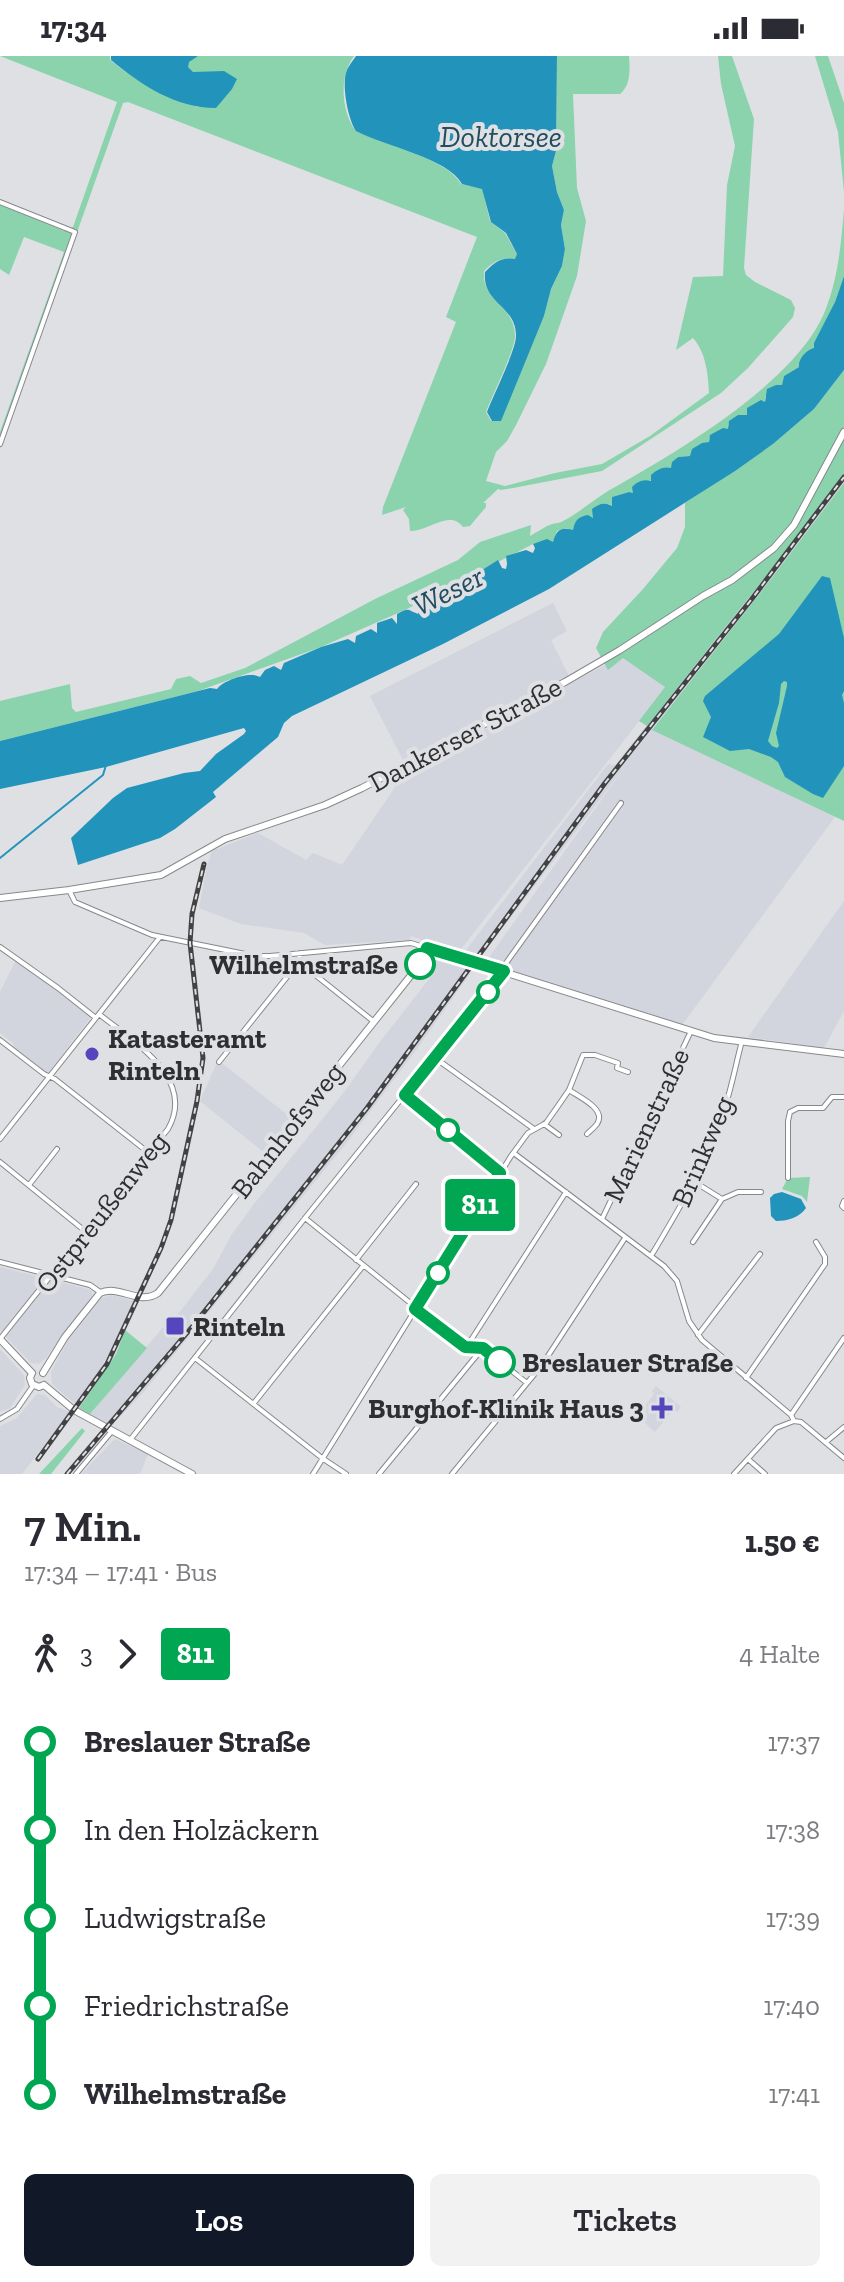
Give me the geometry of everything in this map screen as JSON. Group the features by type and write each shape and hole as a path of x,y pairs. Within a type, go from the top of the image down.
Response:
{"main road":[{"name":"Dankerser Straße","path":"0,898 156,876 225,839 345,797 565,682 765,557 781,542 800,514 844,432"},
{"path":"427,948 714,1038 844,1054"},
{"name":"Bahnhofsweg","path":"100,1293 112,1290 151,1298 163,1288 420,964 427,948"},
{"path":"43,1373 56,1350 100,1293"},
{"path":"0,1339 32,1373"},
{"path":"32,1373 43,1373"},
{"path":"32,1373 30,1380 33,1386 44,1385"},
{"path":"43,1373 46,1380 44,1385"},
{"path":"44,1385 64,1403 192,1474"}],"street":[{"path":"0,202 75,232 0,444"},
{"path":"130,1440 503,971 621,803"},
{"path":"69,890 75,902 160,937 255,956 411,943 427,948"},
{"path":"0,1139 160,937"},
{"path":"0,947 98,1016"},
{"path":"219,1062 299,962 300,953"},
{"path":"299,962 373,1021"},
{"name":"Ostpreußenweg","path":"0,1339 171,1123 175,1100 172,1083 149,1055 98,1016"},
{"name":"Marienstraße","path":"602,1219 691,1031"},
{"path":"0,1040 149,1153"},
{"name":"Brinkweg","path":"651,1256 693,1181 726,1106 742,1041"},
{"path":"313,1474 500,1173 528,1133 544,1124 569,1090 583,1055 595,1055 618,1063 617,1068 628,1072"},
{"path":"435,1058 534,1129"},
{"path":"569,1090 598,1110 600,1117 596,1126 587,1134"},
{"path":"405,1095 500,1173"},
{"path":"788,1178 790,1112 798,1108 823,1108 832,1097 844,1097"},
{"path":"544,1124 559,1135"},
{"path":"29,1185 57,1149"},
{"path":"514,1154 664,1266 677,1281 689,1321 698,1335 792,1418 844,1458"},
{"path":"0,1162 86,1231"},
{"path":"693,1181 722,1199"},
{"path":"356,1260 416,1184"},
{"path":"468,1348 566,1192"},
{"path":"693,1242 722,1199 738,1192 761,1192"},
{"path":"844,1201 844,1208"},
{"path":"305,1218 415,1309 468,1348 483,1348 527,1383"},
{"path":"452,1474 542,1365 625,1238"},
{"path":"746,1378 825,1264 825,1257 816,1242"},
{"path":"698,1335 760,1254"},
{"path":"0,1262 90,1285 100,1293"},
{"path":"254,1403 363,1266"},
{"path":"734,1474 776,1428 792,1418 844,1338"},
{"path":"379,1474 483,1348"},
{"path":"195,1358 346,1474"},
{"path":"0,1419 17,1409 33,1386"},
{"path":"826,1442 844,1427"},
{"path":"76,1474 112,1431"},
{"path":"748,1459 765,1474"}],"shaded area":[{"path":"844,473 844,483 652,729 835,817 682,1025 485,963 627,764 479,959 463,954 608,764 615,765 793,542"},
{"path":"553,603 567,631 551,640 570,678 404,762 370,696"},
{"path":"633,650 665,688 461,949 422,943 411,936 409,940 325,945 304,933 241,924 199,908 212,851 258,833 306,860 313,853 342,865 396,786 391,780"},
{"path":"199,876 202,876 192,940 199,994 193,995 189,922"},
{"path":"844,901 844,1011 824,1048 748,1037"},
{"path":"439,953 476,965 348,1141 142,1394 111,1426 90,1414 165,1325 168,1327 213,1269 232,1234 254,1204 430,978"},
{"path":"16,960 91,1017 49,1072 44,1072 0,1033 0,992"},
{"path":"218,1060 294,1120 266,1154 200,1101"},
{"path":"0,1267 92,1292 39,1364 31,1363 0,1331"},
{"path":"111,1295 134,1301 112,1349 75,1404 52,1384 51,1372 68,1340 102,1298"},
{"path":"0,1349 24,1375 25,1385 10,1408 0,1412"},
{"name":"Burghof-Klinik Haus 3","path":"656,1386 681,1407 677,1412 673,1410 655,1432 637,1416 654,1394 652,1391"},
{"path":"37,1394 45,1395 57,1407 70,1412 22,1474 0,1474 0,1426 17,1418"},
{"path":"115,1439 148,1454 140,1474 81,1474"}],"green space":[{"path":"0,56 110,56 110,60 121,69 142,82 198,107 192,73 186,68 187,61 196,56 354,56 346,73 344,93 347,113 355,130 442,166 461,184 482,188 490,221 505,233 517,254 516,259 498,260 484,271 488,290 510,317 515,336 486,412 491,421 500,420 562,266 565,249 561,225 564,210 552,166 556,151 557,56 629,56 628,81 620,94 573,94 577,188 586,221 577,276 546,364 507,441 496,452 486,481 505,486 602,464 650,436 709,393 704,357 693,338 676,350 693,277 723,276 727,185 735,146 718,56 732,56 754,119 746,275 791,300 795,308 793,317 748,368 721,393 602,471 498,489 483,503 486,507 470,526 463,527 451,520 410,531 409,519 403,510 406,507 382,515 383,507 456,322 446,317 477,237 128,102 123,103 0,449 0,432 64,252 24,237 9,275 0,269 0,204 64,231 73,227 117,102"},
{"path":"815,56 828,56 844,103 844,192 838,132"},
{"path":"844,210 844,276 814,349 799,367 784,376 782,386 765,397 765,403 748,416 728,424 729,430 709,438 709,442 690,456 677,457 671,469 633,490 633,493 612,497 612,506 609,504 573,531 567,528 557,531 553,542 533,544 407,609 321,647 198,691 0,741 0,701 70,684 72,708 76,712 171,689 176,679 190,676 201,683 245,668 375,599 458,560 480,542 531,525 530,536 549,525 562,522 698,437 761,390 810,338 825,311 833,286"},
{"path":"844,370 844,473 647,726 639,721 665,687 623,658 608,670 596,648 603,632 677,548 685,527 685,503 773,444 814,409"},
{"path":"844,483 844,821 652,730"},
{"path":"810,1177 807,1202 802,1196 782,1189 788,1178"},
{"path":"125,1330 147,1348 90,1414 79,1408 116,1354"},
{"path":"82,1428 85,1431 51,1474 39,1474"}],"water":[{"path":"111,56 198,56 189,62 188,67 193,72 224,71 237,79 216,108 201,107 173,99 147,86 111,60"},
{"name":"Doktorsee","path":"356,56 557,56 556,151 552,166 564,210 561,225 565,249 544,316 501,421 492,421 487,412 515,343 515,326 489,291 485,272 498,261 515,259 517,254 506,233 491,222 482,189 462,184 455,175 430,160 356,131 348,111 345,79"},
{"name":"Weser","path":"844,276 844,370 814,409 773,444 549,589 292,716 284,723 278,737 213,792 216,797 175,829 160,838 78,865 71,838 127,788 200,771 216,754 244,734 244,728 106,767 0,789 0,741 210,688 217,689 237,677 260,677 265,670 274,666 281,670 284,663 321,647 348,639 355,643 356,636 371,629 377,633 377,623 392,618 397,624 397,614 406,610 418,614 419,605 428,600 438,604 442,594 449,590 459,593 459,584 473,576 479,583 479,572 498,560 506,569 506,556 526,550 533,553 533,544 547,539 553,542 559,530 573,530 579,518 588,515 593,518 592,509 604,504 612,506 612,497 633,493 632,487 636,483 651,481 651,475 663,468 671,468 678,457 690,456 692,449 709,442 710,435 723,428 728,429 729,421 738,415 747,415 747,408 761,400 765,402 767,389 782,385 784,376 799,367 803,355 814,348"},
{"path":"822,576 830,578 844,638 844,766 823,798 785,777 778,762 771,757 749,749 730,751 703,737 711,717 703,701 705,696 779,634","holes":["787,682 776,733 777,748 768,741 781,684"]},
{"path":"782,1192 801,1199 806,1208 792,1218 776,1221 771,1216 770,1198"}],"waterway":[{"path":"0,858 103,775 106,765"}],"railway":[{"path":"67,1474 192,1327 367,1108 605,783 751,600 844,477"},
{"path":"38,1459 107,1364 171,1220 197,1101 203,1058 190,943 192,914 204,864"}],"bus line":[{"name":"811","path":"420,964 427,948 504,971 405,1095 500,1173 415,1309 465,1347 483,1348 500,1362"}],"place":[{"name":"Wilhelmstraße","path":"420,964"},
{"name":"Katasteramt Rinteln","path":"92,1054"},
{"name":"Rinteln","path":"175,1326"},
{"name":"Breslauer Straße","path":"500,1362"},
{"name":"Burghof-Klinik Haus 3","path":"662,1408"}]}
